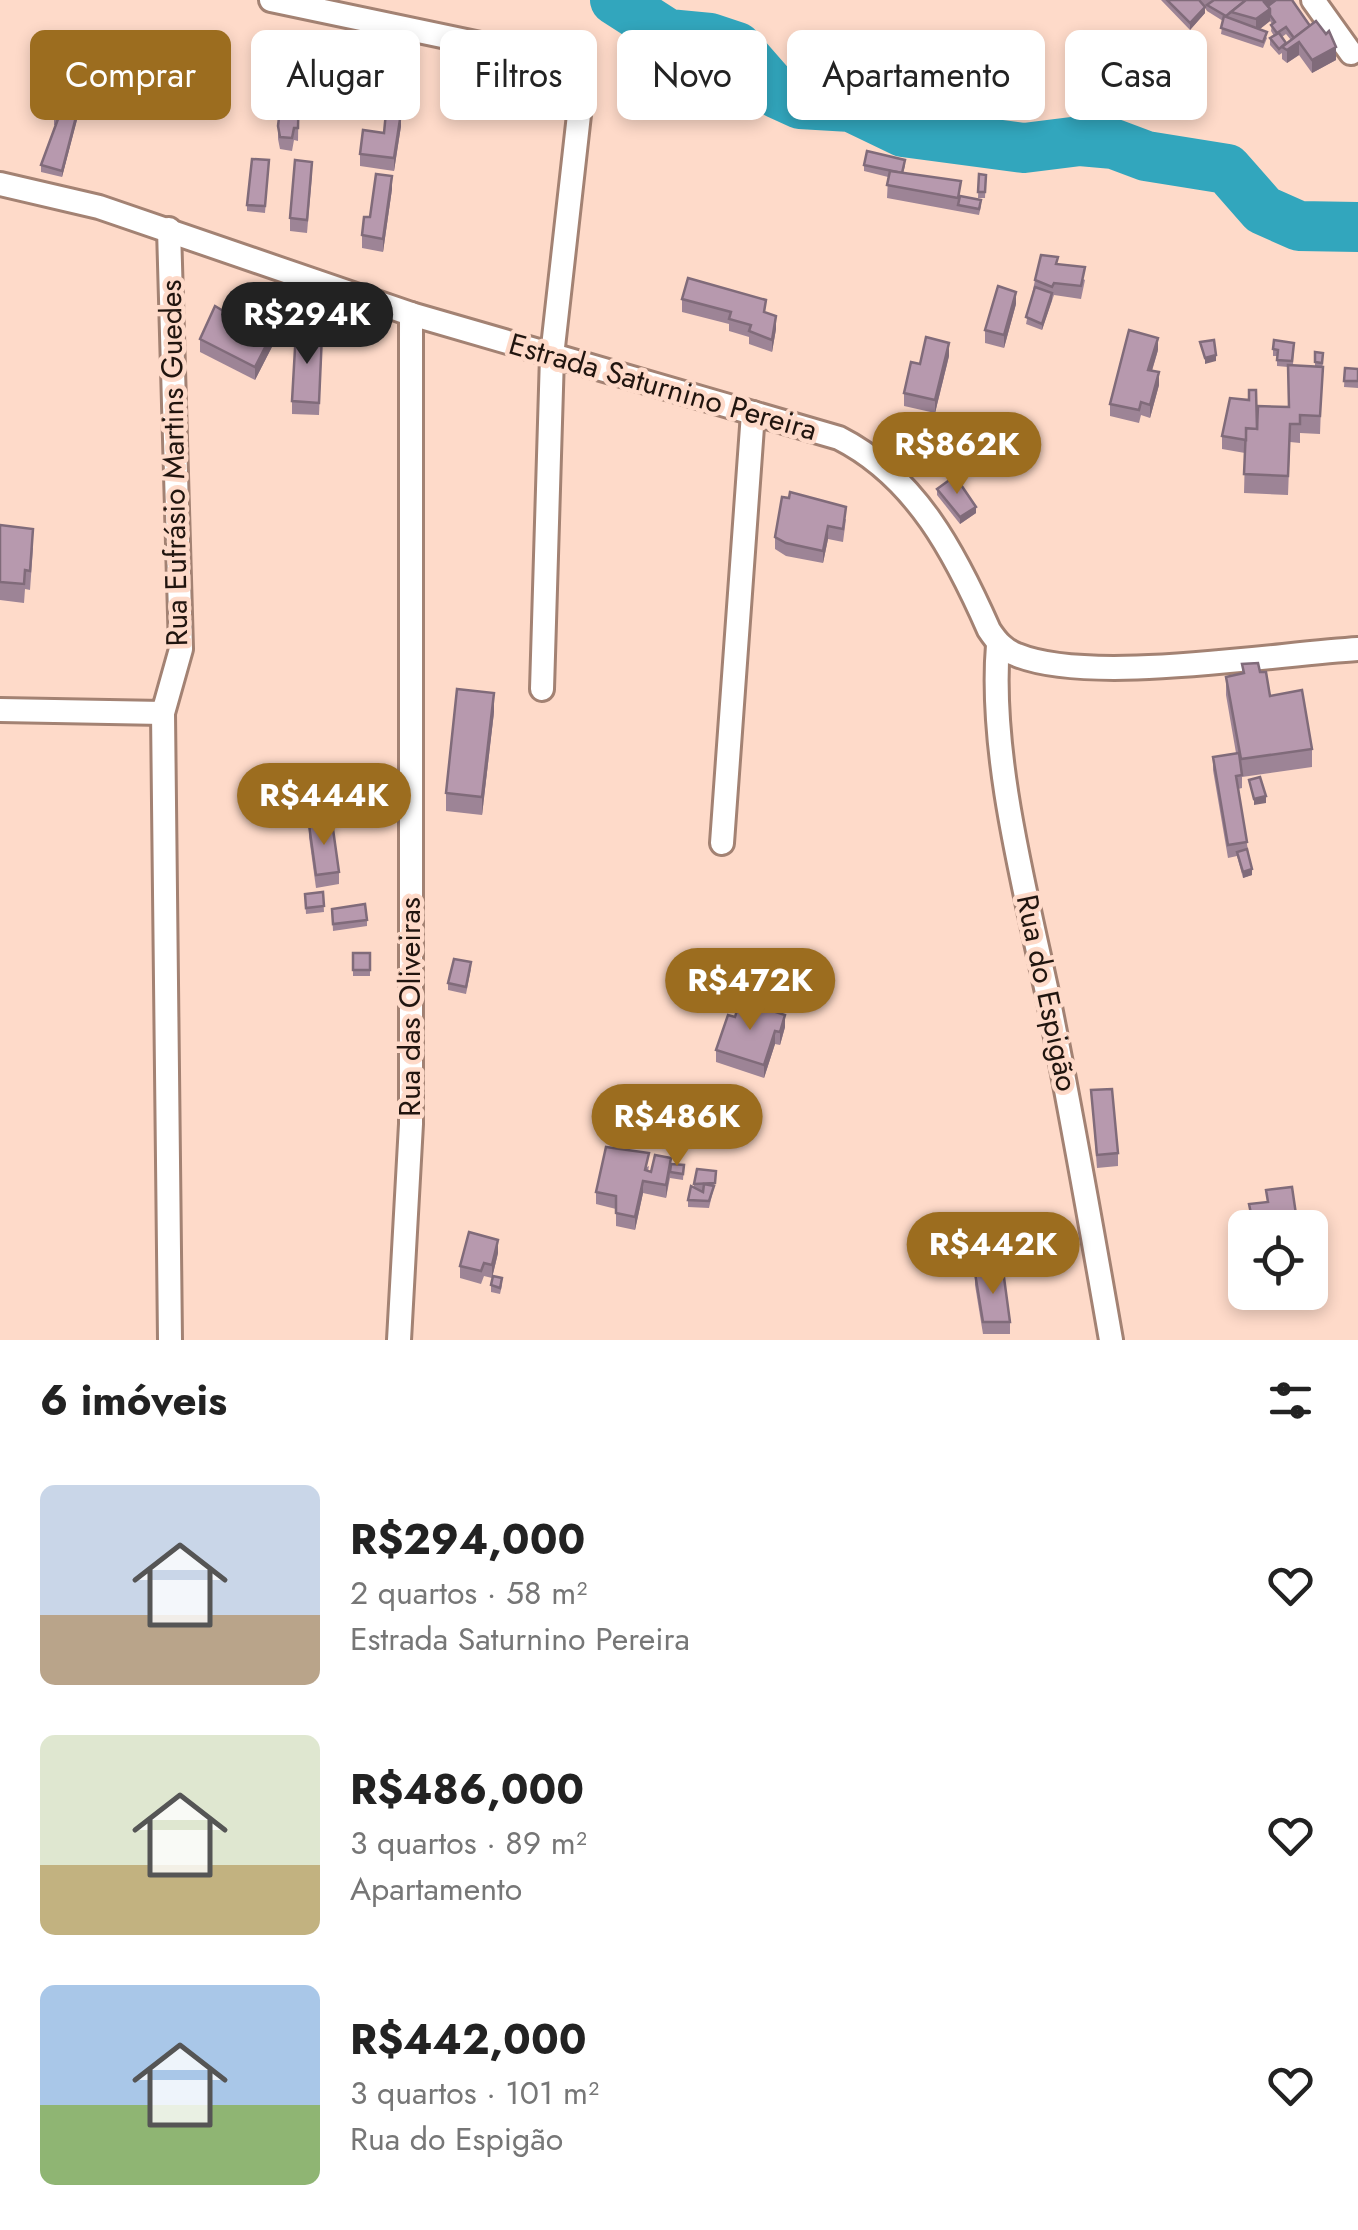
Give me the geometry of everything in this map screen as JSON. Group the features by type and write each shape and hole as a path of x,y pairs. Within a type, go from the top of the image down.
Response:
{"street":[{"path":"270,0 504,49 560,69 573,82 580,97 552,356 542,688"},
{"path":"1313,0 1351,53"},
{"name":"Estrada Saturnino Pereira","path":"0,184 169,229 411,314 839,438 866,452 888,470 940,531 998,644"},
{"name":"Rua Eufrásio Martins Guedes","path":"163,712 181,649 169,229"},
{"name":"Rua das Oliveiras","path":"399,1340 410,1124 411,314"},
{"path":"722,843 753,413"},
{"path":"998,644 1019,656 1096,666 1358,649"},
{"name":"Rua do Espigão","path":"998,644 998,713 1018,854 1067,1090 1111,1340"},
{"path":"0,710 163,712 170,1340"}],"building":[{"path":"1167,0 1199,0 1205,7 1190,23"},
{"path":"1214,0 1246,0 1226,16 1207,5"},
{"path":"1246,0 1267,0 1264,2 1270,9 1256,19 1231,12"},
{"path":"1276,0 1292,0 1310,26 1294,38 1286,27 1277,33 1271,25 1275,22 1268,6"},
{"path":"1224,16 1267,32 1263,42 1221,28"},
{"path":"1316,21 1326,34 1329,31 1336,47 1312,60 1299,42 1287,50 1282,47"},
{"path":"1279,33 1286,43 1279,49 1270,38"},
{"path":"58,120 75,120 62,171 41,165"},
{"path":"279,120 298,120 292,138 280,137"},
{"path":"385,120 400,120 394,158 360,154 363,130 384,133"},
{"path":"867,151 905,160 902,173 864,165"},
{"path":"252,159 269,160 265,206 247,205"},
{"path":"295,160 312,162 307,220 290,218"},
{"path":"890,171 961,181 958,198 887,185"},
{"path":"376,174 392,176 383,239 362,235 364,217 370,217"},
{"path":"979,174 986,175 985,192 978,192"},
{"path":"960,196 981,200 979,209 958,205"},
{"path":"1041,255 1058,257 1056,264 1085,267 1081,286 1054,283 1052,287 1035,280"},
{"path":"688,278 766,300 764,312 776,316 772,340 749,331 751,325 729,319 731,312 682,299"},
{"path":"998,286 1016,292 1004,335 985,330"},
{"path":"1035,287 1052,293 1042,324 1026,317"},
{"path":"229,303 277,324 255,367 200,339 215,306 225,312"},
{"path":"1129,330 1158,338 1148,370 1159,372 1150,405 1141,402 1139,410 1110,404"},
{"path":"296,331 322,334 319,403 292,401"},
{"path":"926,337 949,343 935,400 904,393 911,362 920,364"},
{"path":"1214,340 1216,355 1205,358 1200,342"},
{"path":"1274,340 1294,343 1292,361 1277,360"},
{"path":"1315,352 1323,353 1322,363 1315,362"},
{"path":"1288,365 1323,367 1320,416 1300,415 1300,424 1290,424 1288,476 1244,474 1246,428 1257,429 1258,406 1289,407"},
{"path":"1345,368 1358,369 1358,381 1344,381"},
{"path":"1249,390 1256,390 1257,429 1246,428 1246,440 1222,436 1230,398 1249,400"},
{"path":"955,476 976,507 960,517 937,489"},
{"path":"790,492 846,507 843,529 828,526 823,551 775,537 782,497 789,498"},
{"path":"0,525 33,529 30,571 25,570 24,584 0,582"},
{"path":"1258,663 1260,672 1266,672 1270,696 1302,690 1312,749 1241,759 1226,677 1244,673 1242,664"},
{"path":"457,689 494,693 482,797 446,793"},
{"path":"1239,753 1242,775 1236,776 1247,842 1228,845 1213,757"},
{"path":"1260,777 1266,796 1254,799 1249,780"},
{"path":"332,822 339,872 316,875 309,825"},
{"path":"1247,849 1252,869 1243,872 1237,852"},
{"path":"323,892 324,906 306,908 305,894"},
{"path":"365,904 367,920 333,924 332,909"},
{"path":"353,953 370,953 370,970 353,970"},
{"path":"454,959 471,962 466,987 448,983"},
{"path":"785,995 795,997 794,1005 783,1006"},
{"path":"740,1000 785,1015 780,1032 775,1031 764,1065 716,1050 728,1015 735,1017"},
{"path":"1112,1089 1118,1153 1097,1155 1091,1090"},
{"path":"606,1147 649,1153 645,1170 651,1172 655,1155 671,1158 666,1185 643,1181 635,1217 616,1213 616,1196 596,1192"},
{"path":"671,1164 684,1165 683,1174 670,1172"},
{"path":"697,1169 716,1171 715,1183 694,1184"},
{"path":"704,1184 714,1186 709,1201 688,1200 691,1186 703,1192"},
{"path":"1292,1187 1295,1210 1250,1210 1249,1204 1268,1202 1266,1190"},
{"path":"469,1232 498,1240 492,1265 484,1263 481,1271 460,1266"},
{"path":"1003,1270 1010,1322 983,1322 975,1273"},
{"path":"493,1276 502,1278 500,1288 491,1285"}],"waterway":[{"path":"615,0 668,34 710,38 737,47 778,94 800,104 851,107 903,132 1024,148 1080,141 1114,144 1146,156 1227,169 1263,210 1299,226 1358,227"}]}
